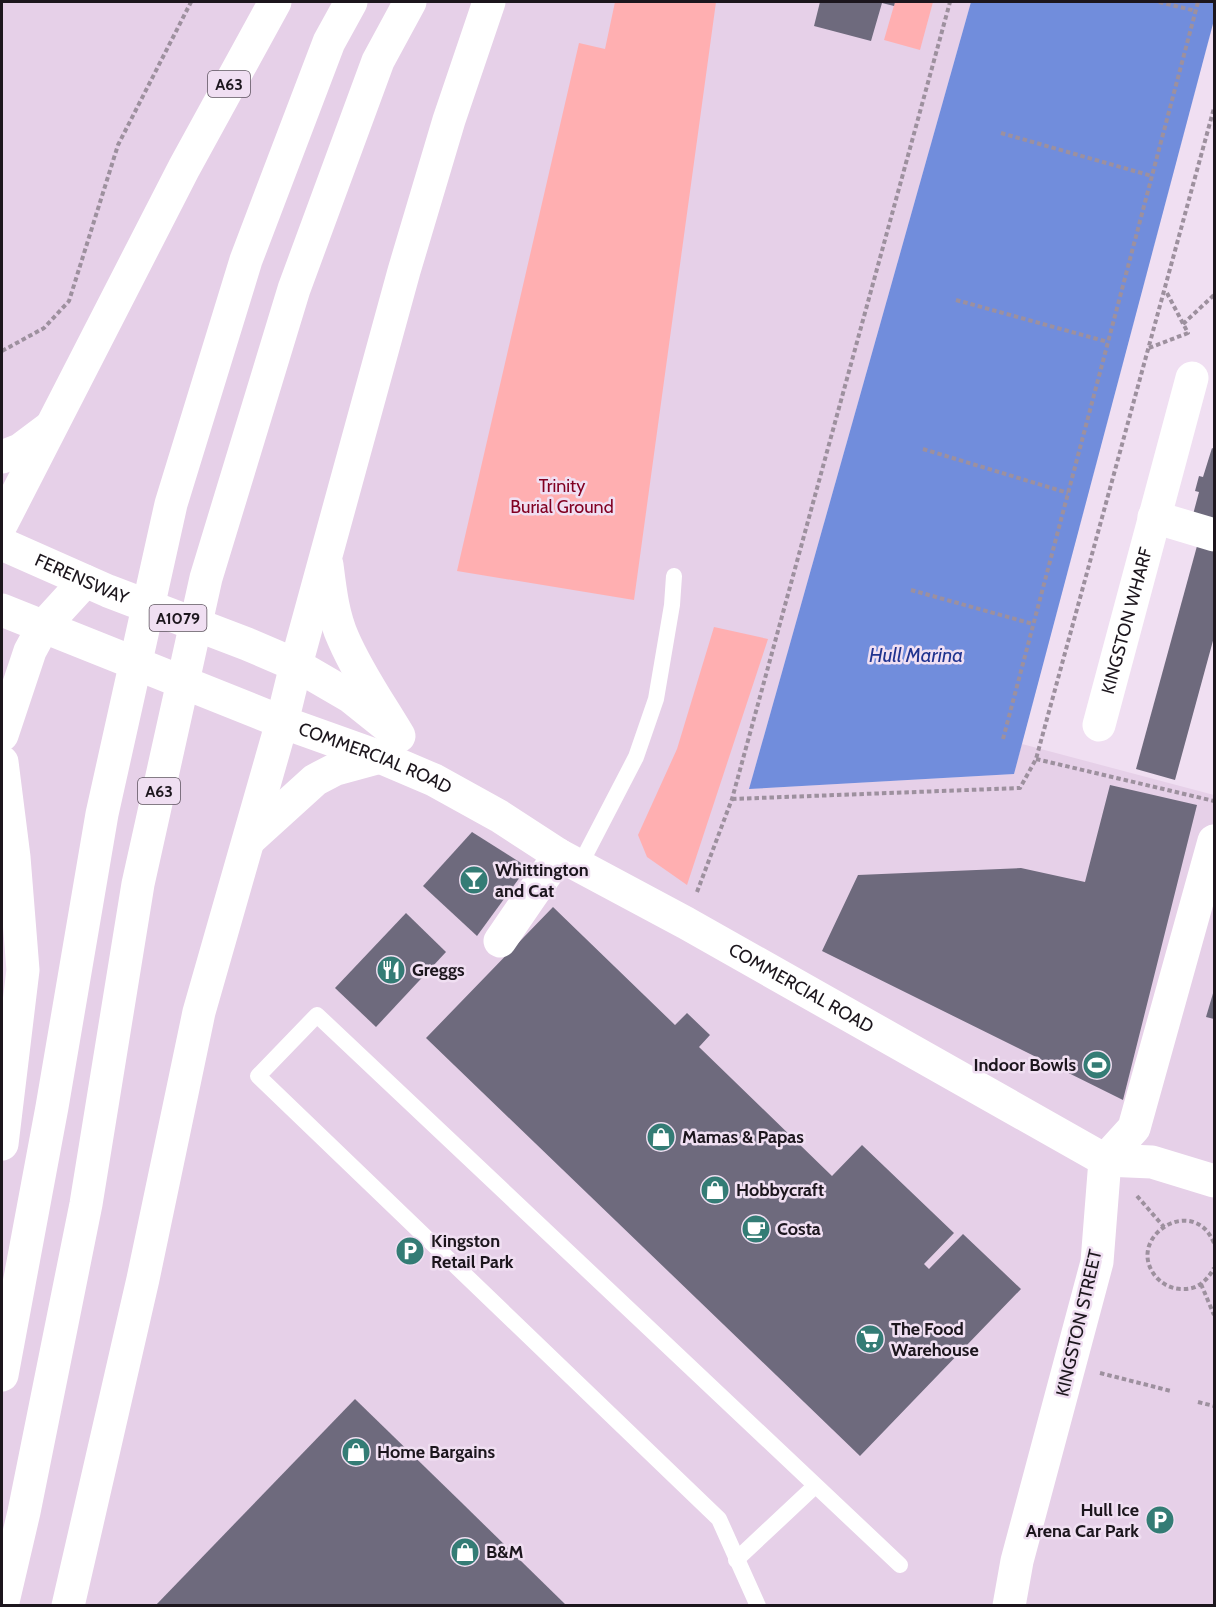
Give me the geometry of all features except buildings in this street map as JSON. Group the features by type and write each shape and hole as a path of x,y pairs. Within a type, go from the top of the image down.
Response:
{"main road":[{"path":"2,1375 52,1107 102,814 171,504 246,260 329,42 351,2"},
{"name":"A63","path":"2,1605 24,1512 86,1204 138,884 206,578 294,288 378,61 410,2"},
{"path":"68,1605 140,1290 199,1012 282,722 407,260 449,120 489,2"},
{"name":"A63","path":"51,427 269,5"},
{"name":"KINGSTON WHARF","path":"1099,725 1192,378"},
{"path":"2,457 20,450 51,427"},
{"path":"2,523 51,427"},
{"path":"1154,517 1215,535"},
{"name":"FERENSWAY","path":"2,544 96,586 296,665"},
{"path":"248,841 315,780 389,746 370,688 342,637 330,591 327,557"},
{"path":"2,735 30,651 43,627 96,586"},
{"path":"2,610 282,722"},
{"name":"COMMERCIAL ROAD","path":"296,665 351,697 389,746 434,780 499,816 570,860 1105,1160"},
{"name":"COMMERCIAL ROAD","path":"282,722 389,746"},
{"path":"2,762 14,857 23,970 2,1144"},
{"path":"1105,1160 1134,1128 1215,841"},
{"path":"500,941 570,860"},
{"path":"1105,1160 1152,1162 1215,1181"},
{"name":"KINGSTON STREET","path":"1009,1605 1017,1561 1097,1262 1105,1160"}],"lane":[{"path":"570,860 636,757 656,699 672,605 674,576"},
{"path":"758,1605 719,1519 258,1076 317,1015 900,1565"},
{"path":"736,1560 815,1486"}],"path":[{"path":"2,351 44,328 69,301 118,145 191,2"},
{"path":"706,868 732,799 950,2"},
{"path":"1159,2 1196,11"},
{"path":"1003,740 1198,2"},
{"path":"732,799 1020,788 1036,759 1215,108"},
{"path":"1001,133 1152,176"},
{"path":"1149,348 1188,333 1167,293"},
{"path":"1183,324 1215,295"},
{"path":"956,300 1108,342"},
{"path":"923,449 1068,493"},
{"path":"911,590 1033,624"},
{"path":"1036,759 1215,801"},
{"path":"1215,1243 1204,1228 1193,1222 1181,1220 1159,1229 1148,1250 1153,1274 1170,1287 1191,1289 1201,1284 1215,1268"},
{"path":"1201,1284 1214,1316"},
{"path":"1109,1374 1171,1391"},
{"path":"1198,1402 1215,1406"}],"shaded area":[{"path":"2,2 971,2 749,789 1013,774 1022,744 1214,795 1214,1605 2,1606 2,1165 38,968 2,903"}],"green space":[{"name":"Trinity Burial Ground","path":"615,2 716,2 634,600 457,571 579,43 605,49"},
{"path":"895,2 933,2 920,50 884,40"},
{"path":"714,627 768,639 687,885 647,857 638,835 677,749"}],"water":[{"name":"Hull Marina","path":"971,2 1214,2 1214,20 1014,774 749,789"}],"place":[{"name":"Whittington and Cat","path":"474,880"},
{"name":"Greggs","path":"391,970"},
{"name":"Indoor Bowls","path":"1097,1065"},
{"name":"Mamas & Papas","path":"661,1137"},
{"name":"Hobbycraft","path":"715,1190"},
{"name":"Costa","path":"756,1229"},
{"name":"Kingston Retail Park","path":"410,1251"},
{"name":"The Food Warehouse","path":"870,1339"},
{"name":"Home Bargains","path":"356,1452"},
{"name":"Hull Ice Arena Car Park","path":"1160,1520"},
{"name":"B&M","path":"465,1552"}]}
